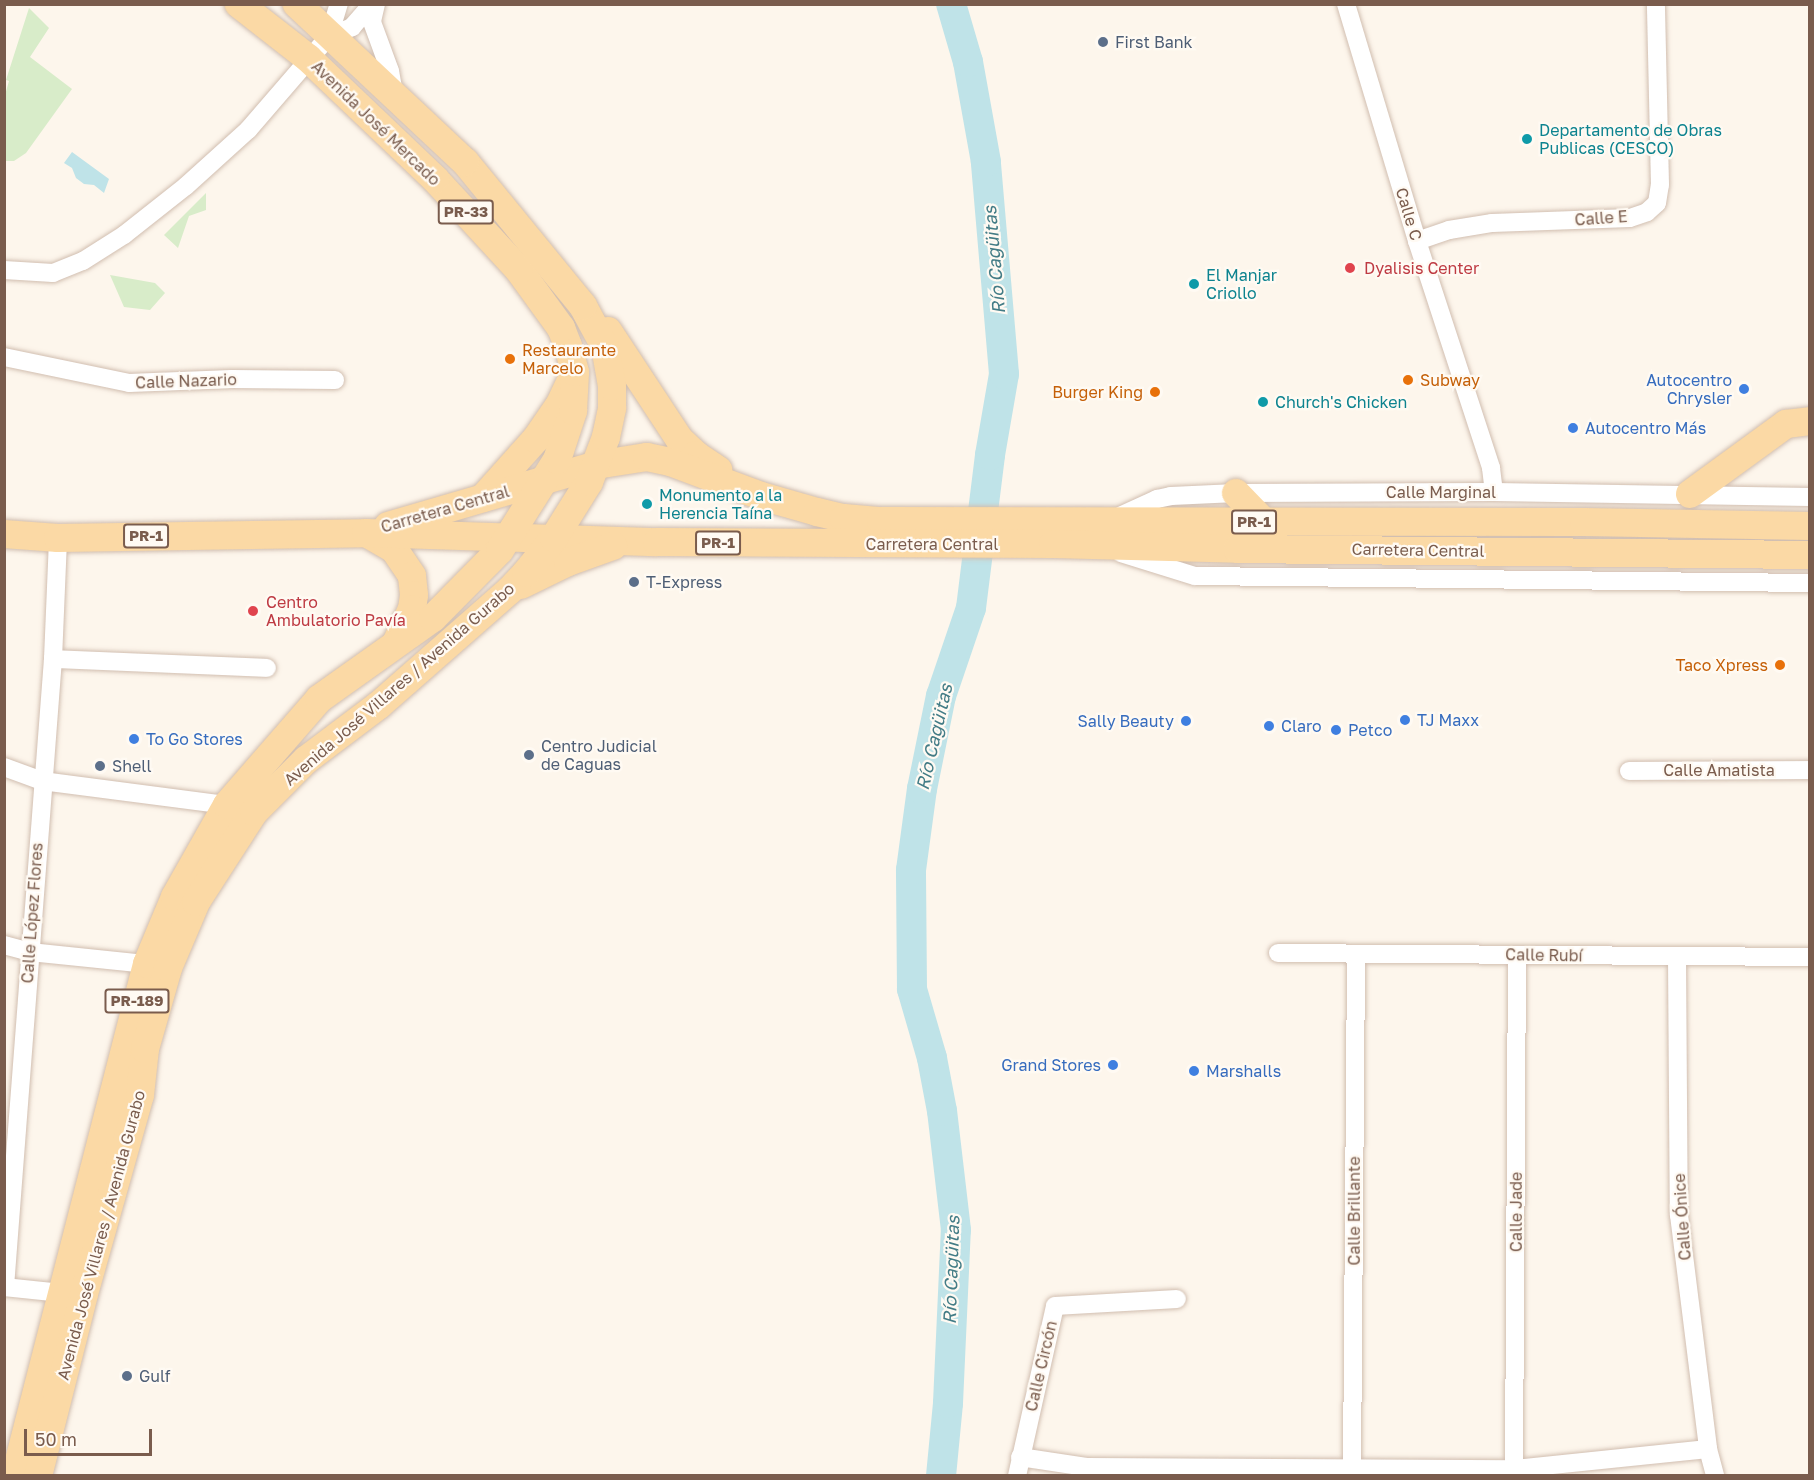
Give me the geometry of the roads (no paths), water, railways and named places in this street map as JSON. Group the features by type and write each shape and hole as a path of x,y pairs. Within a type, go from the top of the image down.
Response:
{"main road":[{"name":"Avenida José Mercado","path":"239,4 308,58 435,178 519,270 561,328 575,372 573,411 566,438 547,479 508,538"},
{"name":"Avenida José Mercado","path":"297,4 465,162 583,306 605,347 612,386 610,418 589,482 554,538"},
{"path":"583,306 598,318 680,440 696,455 761,496"},
{"path":"483,498 536,439 560,404 575,372"},
{"path":"1690,495 1786,424 1809,421"},
{"name":"Carretera Central","path":"366,533 596,465 647,457 711,476 761,496 844,518 882,533"},
{"path":"1236,493 1264,522"},
{"name":"Carretera Central","path":"366,533 637,541 1264,522 1584,522 1809,526"},
{"name":"Carretera Central","path":"1061,529 1097,545 1809,555"},
{"path":"366,533 394,549 412,576 414,596 412,609 395,645"},
{"name":"PR-1","path":"4,534 58,538 366,533"},
{"name":"Avenida José Villares / Avenida Gurabo","path":"15,1476 147,964 174,897 227,805 319,699 433,618 500,550 508,538"},
{"name":"Avenida José Villares / Avenida Gurabo","path":"38,1476 84,1294 140,1095 145,1049 168,968 196,902 254,812 306,760 379,705 510,590 554,538"},
{"path":"510,590 568,562 619,544 637,541"},
{"path":"28,1476 27,1453 37,1388"}],"street":[{"path":"329,36 339,4"},
{"path":"4,270 53,273 82,261 124,235 186,186 236,142 329,36 352,27 374,4"},
{"path":"374,4 372,22 390,71 394,94"},
{"name":"Calle C","path":"1346,4 1417,241 1491,468 1494,492"},
{"name":"Calle E","path":"1417,241 1449,230 1492,223 1630,218 1647,212 1657,203 1660,185 1656,4"},
{"name":"Calle Nazario","path":"4,357 129,383 232,379 335,380"},
{"name":"Calle Marginal","path":"1061,529 1126,515 1157,499 1171,496 1236,493 1494,492 1809,497"},
{"name":"Calle López Flores","path":"4,1287 53,659 58,538"},
{"path":"1097,545 1195,576 1809,583"},
{"path":"1599,552 1599,580"},
{"path":"53,659 267,668"},
{"path":"4,766 42,781 227,805"},
{"name":"Calle Amatista","path":"1629,771 1809,770"},
{"path":"4,945 30,952 147,964"},
{"name":"Calle Rubí","path":"1278,953 1809,957"},
{"name":"Calle Brillante","path":"1352,1468 1356,954"},
{"name":"Calle Jade","path":"1514,1469 1517,955"},
{"name":"Calle Ónice","path":"1677,957 1679,1215 1708,1449 1715,1476"},
{"path":"4,1287 62,1293"},
{"name":"Calle Circón","path":"1018,1466 1055,1306 1176,1299"},
{"path":"1018,1466 1514,1469 1708,1449"}],"water":[{"path":"72,152 109,179 104,193 94,185 84,184 76,178 72,168 64,163"}],"waterway":[{"name":"Río Cagüitas","path":"941,1476 948,1403 956,1230 942,1111 932,1058 912,989 911,870 922,789 941,696 971,608 990,455 1004,374 986,162 968,62 951,4"}],"place":[{"name":"First Bank","path":"1103,42"},
{"name":"Departamento de Obras Publicas (CESCO)","path":"1527,139"},
{"name":"Dyalisis Center","path":"1350,268"},
{"name":"El Manjar Criollo","path":"1194,284"},
{"name":"Restaurante Marcelo","path":"510,359"},
{"name":"Subway","path":"1408,380"},
{"name":"Autocentro Chrysler","path":"1744,389"},
{"name":"Burger King","path":"1155,392"},
{"name":"Church's Chicken","path":"1263,402"},
{"name":"Autocentro Más","path":"1573,428"},
{"name":"Monumento a la Herencia Taína","path":"647,504"},
{"name":"T-Express","path":"634,582"},
{"name":"Centro Ambulatorio Pavía","path":"253,611"},
{"name":"Taco Xpress","path":"1780,665"},
{"name":"TJ Maxx","path":"1405,720"},
{"name":"Sally Beauty","path":"1186,721"},
{"name":"Claro","path":"1269,726"},
{"name":"Petco","path":"1336,730"},
{"name":"To Go Stores","path":"134,739"},
{"name":"Centro Judicial de Caguas","path":"529,755"},
{"name":"Shell","path":"100,766"},
{"name":"Grand Stores","path":"1113,1065"},
{"name":"Marshalls","path":"1194,1071"},
{"name":"Gulf","path":"127,1376"}]}
